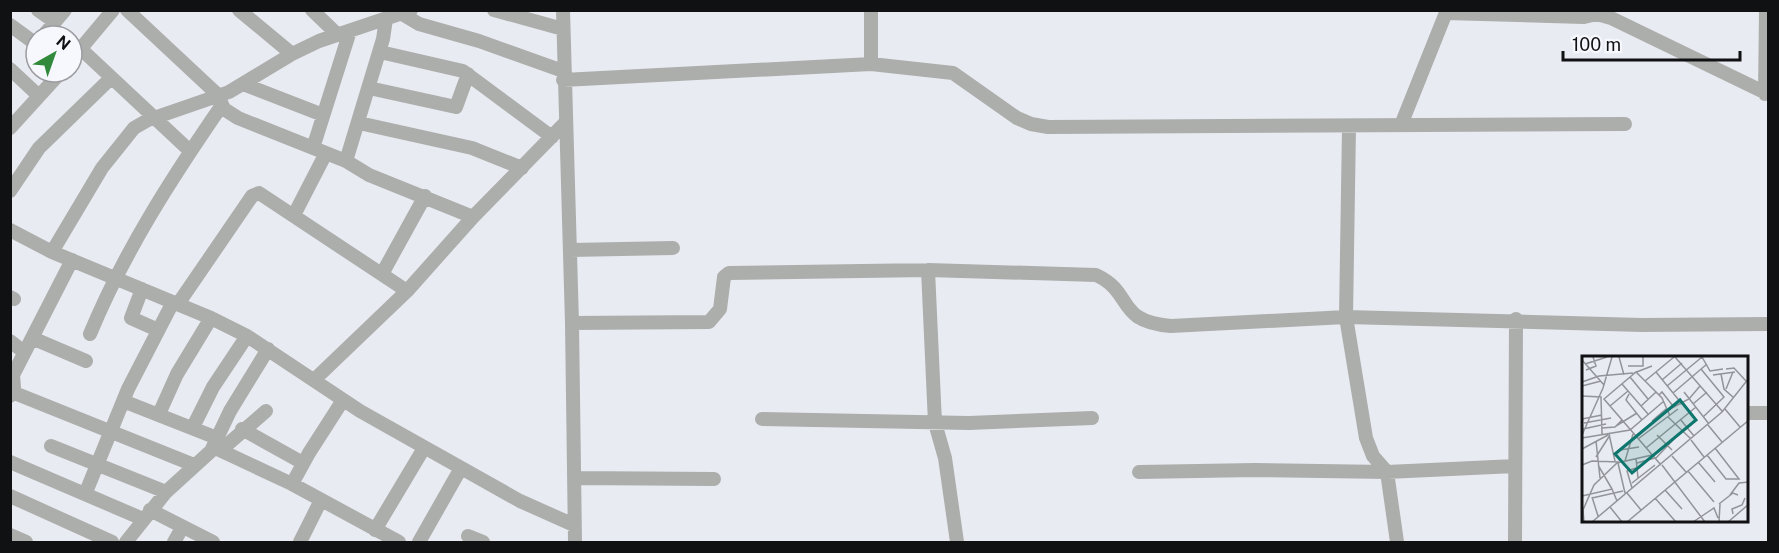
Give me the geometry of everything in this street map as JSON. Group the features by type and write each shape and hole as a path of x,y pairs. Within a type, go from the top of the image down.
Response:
{"street":[{"path":"38,10 55,22 65,10"},
{"path":"84,44 113,10"},
{"path":"127,10 238,118 346,161 369,175 425,196 473,218"},
{"path":"239,10 292,54"},
{"path":"312,10 344,33"},
{"path":"368,10 395,15 479,41 563,75 871,64 953,73 1017,118 1047,127 1625,124"},
{"path":"494,10 563,29"},
{"path":"563,10 563,75 572,323 575,543"},
{"path":"871,10 871,64"},
{"path":"1401,125 1447,12 1597,14 1611,18 1767,94 1766,10"},
{"path":"52,252 102,168 134,128 153,118 220,100 292,54 395,15"},
{"path":"346,161 380,52 395,15"},
{"path":"10,25 24,35"},
{"path":"313,148 344,33"},
{"path":"380,52 468,74 552,137"},
{"path":"84,59 111,78 190,151"},
{"path":"10,69 39,96"},
{"path":"369,88 456,107 468,74"},
{"path":"10,191 39,148 111,78"},
{"path":"11,125 50,84"},
{"path":"243,84 323,115"},
{"path":"90,334 114,277 220,100"},
{"path":"359,123 472,148 522,168"},
{"path":"315,380 408,291 473,218 565,123"},
{"path":"1349,127 1346,317 1366,438 1373,456 1387,472 1397,543"},
{"path":"294,215 326,153"},
{"path":"86,492 123,400 158,330 252,196 259,194 294,215 408,291"},
{"path":"382,274 425,196"},
{"path":"11,231 52,252 211,318 247,336 344,400 424,448 519,501 574,525"},
{"path":"570,250 673,248"},
{"path":"72,260 24,352 11,388 109,432 194,465"},
{"path":"572,323 709,322 720,309 724,277 729,273 928,270 1096,275 1114,287 1127,309 1137,318 1151,325 1171,326 1346,317 1642,325 1768,324"},
{"path":"928,270 935,423 945,458 957,543"},
{"path":"142,289 131,318 158,330"},
{"path":"159,414 177,374 211,318"},
{"path":"1515,543 1516,320"},
{"path":"193,427 206,399 247,336"},
{"path":"32,338 86,361"},
{"path":"10,341 24,352"},
{"path":"217,445 230,411 268,350"},
{"path":"123,400 193,427 217,445 399,543"},
{"path":"292,484 344,400"},
{"path":"132,541 146,515 166,492 217,445 266,411"},
{"path":"1749,413 1768,413"},
{"path":"762,419 935,423 1092,418"},
{"path":"242,429 303,463"},
{"path":"51,446 166,492"},
{"path":"375,530 424,448"},
{"path":"10,462 182,528 213,543"},
{"path":"1139,472 1255,470 1387,472 1515,466"},
{"path":"419,543 461,468"},
{"path":"574,478 714,479"},
{"path":"10,496 112,543"},
{"path":"300,543 321,500"},
{"path":"174,543 182,528"},
{"path":"10,535 26,543"},
{"path":"468,536 483,543"}]}
